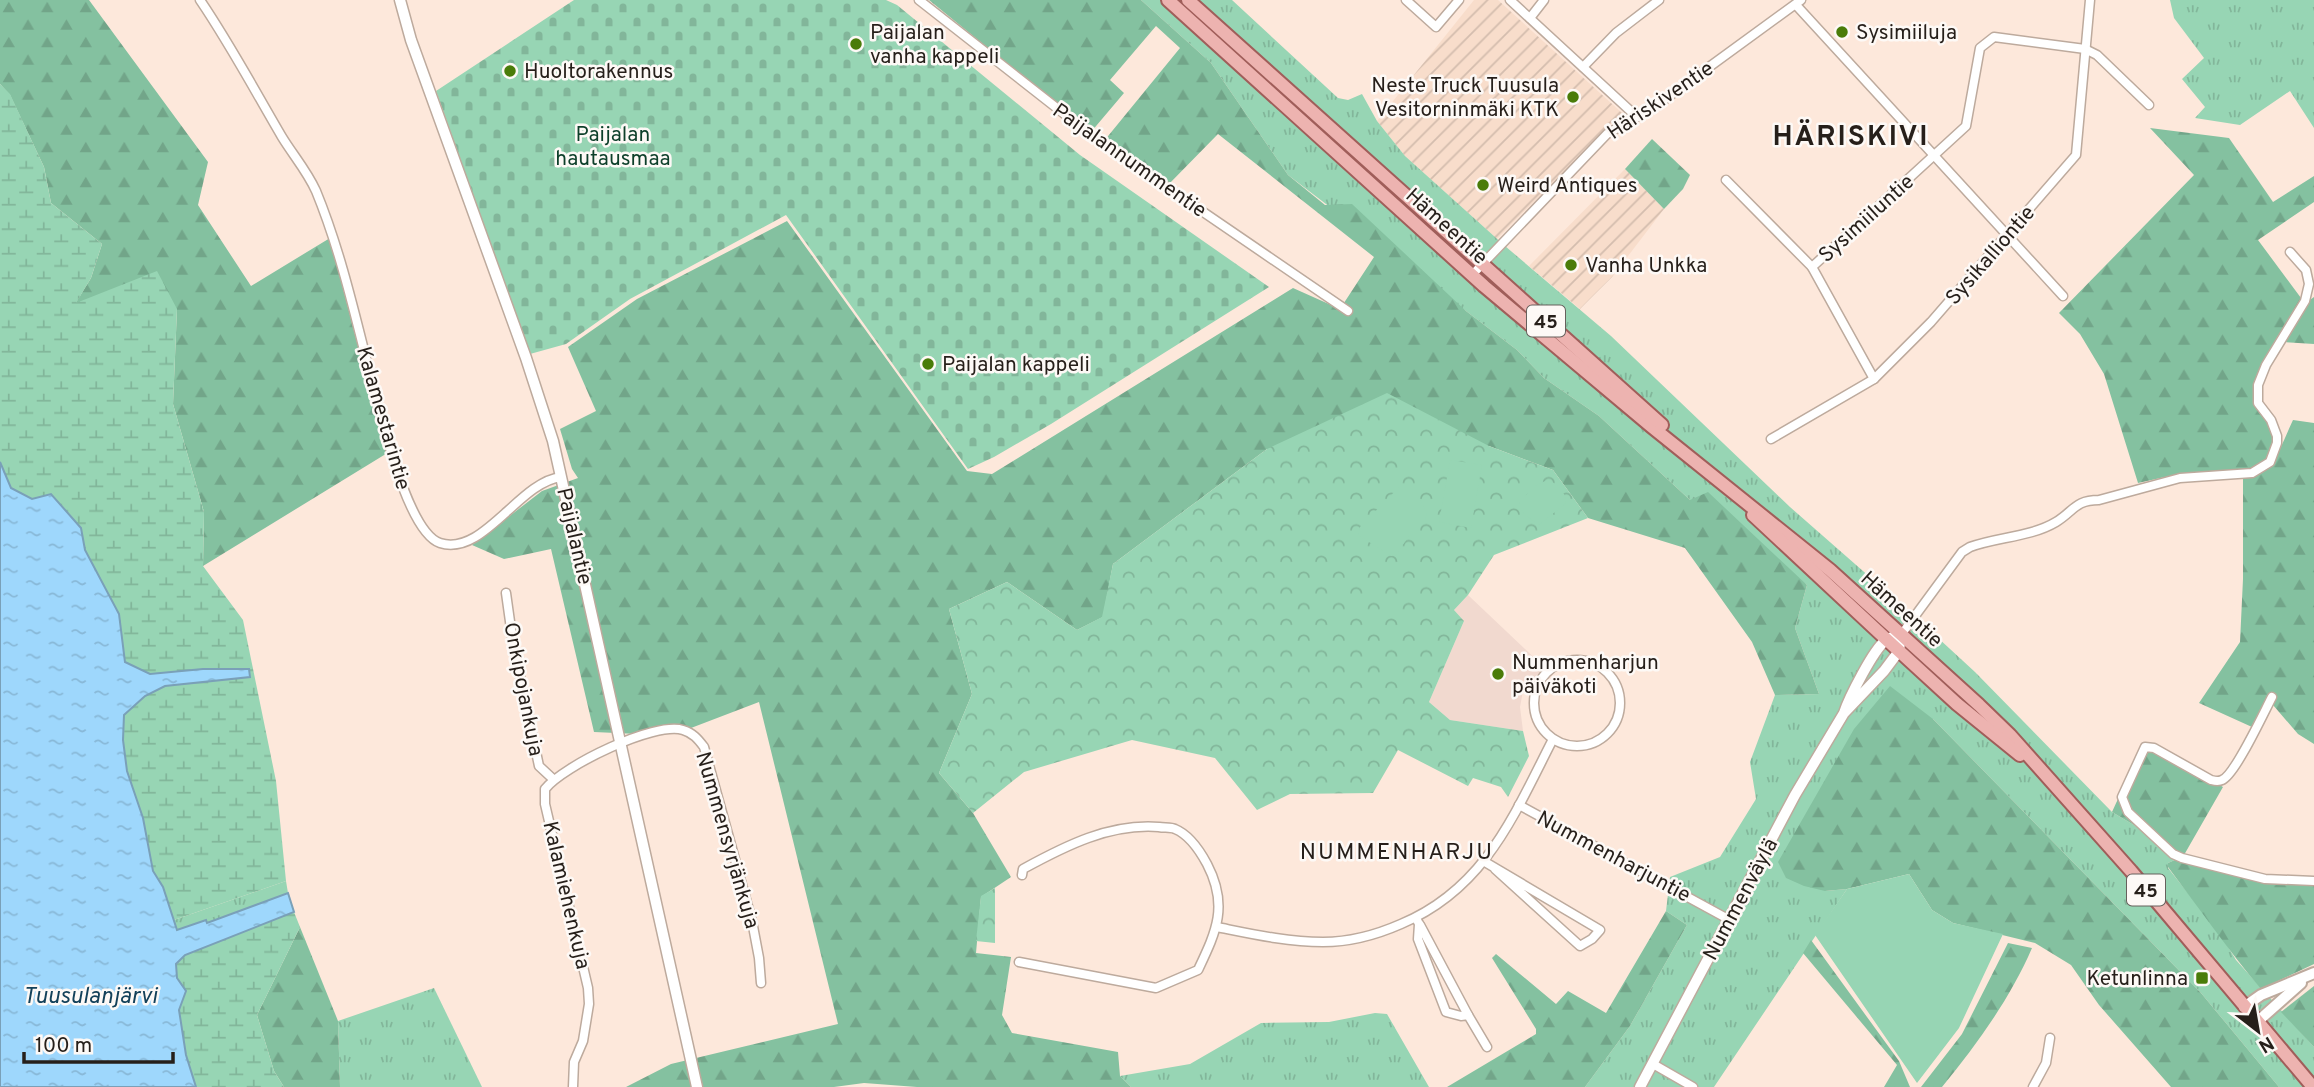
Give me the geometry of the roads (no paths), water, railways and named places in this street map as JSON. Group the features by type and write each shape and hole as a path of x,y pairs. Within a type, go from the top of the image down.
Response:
{"main road":[{"name":"Hämeentie","path":"1168,0 1472,275 1652,427 1830,570 2010,735 2131,871 2313,1087"},
{"name":"Hämeentie","path":"1188,0 1657,421 1709,471"},
{"name":"Hämeentie","path":"1722,482 1790,551 1957,704 2044,776"},
{"path":"2244,1007 2261,995 2310,976"},
{"path":"2257,1022 2310,976"}],"street":[{"name":"Kalamestarintie","path":"200,0 315,189 330,228 393,461 409,504 426,533 437,543 454,546 468,541 534,489 552,478 561,477"},
{"name":"Paijalantie","path":"400,0 411,40 526,358 553,441 697,1087"},
{"name":"Paijalannummentie","path":"919,0 1095,138 1348,311"},
{"path":"1406,0 1436,27 1459,0"},
{"path":"1510,0 1637,117"},
{"path":"1530,18 1544,0"},
{"path":"1583,67 1616,33 1659,0"},
{"name":"Sysikalliontie","path":"1771,439 1874,379 1931,322 2076,155 2090,0"},
{"name":"Häriskiventie","path":"1472,275 1607,134 1637,117 1799,2"},
{"path":"1799,2 2063,296"},
{"name":"Sysimiiluntie","path":"1812,267 1966,126 1980,48 1994,37 2085,50"},
{"path":"2085,50 2097,55 2149,105"},
{"path":"1726,180 1812,267 1874,379"},
{"path":"1899,651 1901,635 1962,552 1970,547 2046,527 2059,520 2075,505 2089,500 2099,500 2180,478 2252,473 2270,462 2277,436 2271,420 2258,403 2258,386 2266,365 2305,301 2309,284 2306,270 2290,252"},
{"name":"Onkipojankuja","path":"506,593 513,643 539,766 553,779"},
{"path":"1886,639 1901,635"},
{"name":"Nummenväylä","path":"1844,713 1871,660 1886,639"},
{"name":"Nummenväylä","path":"1640,1087 1795,795 1844,713 1899,651"},
{"path":"1581,660 1596,664 1611,676 1619,693 1619,710 1612,727 1601,739 1586,746 1568,745 1553,739 1541,728 1534,712 1534,695 1540,681 1551,669 1562,663 1581,660"},
{"path":"2272,697 2234,768 2225,779 2219,782 2211,780 2154,748 2145,747 2122,797 2128,812 2173,854 2182,858 2265,879 2314,881"},
{"name":"Nummensyrjänkuja","path":"619,744 667,729 681,729 695,736 704,747 752,920 761,983"},
{"path":"1519,805 1553,739"},
{"path":"553,779 600,751 619,744"},
{"name":"Kalamiehenkuja","path":"553,779 545,789 545,804 588,988 589,1004 583,1041 574,1062 573,1087"},
{"name":"Nummenharjuntie","path":"1217,928 1285,940 1327,942 1363,937 1418,921 1461,888 1485,862 1519,805 1728,919"},
{"path":"1019,962 1156,988 1198,970 1217,928 1218,896 1210,869 1200,850 1174,829 1137,825 1096,834 1023,869 1022,875"},
{"path":"1485,862 1600,930 1580,946 1495,869"},
{"path":"1418,921 1418,939 1446,1012 1468,1015"},
{"path":"1418,921 1487,1047"},
{"path":"2033,1087 2046,1063 2050,1038"},
{"path":"1653,1064 1693,1087"}],"water":[{"name":"Tuusulanjärvi","path":"0,462 11,488 32,499 51,494 81,528 85,550 119,614 125,662 150,674 203,669 249,669 250,677 165,686 145,696 124,715 123,740 127,771 143,818 153,871 163,887 177,930 206,920 207,923 288,893 294,912 185,955 176,964 177,978 186,991 179,1010 186,1055 196,1087 0,1087"}],"place":[{"name":"Sysimiiluja","path":"1842,32"},
{"name":"Paijalan vanha kappeli","path":"856,44"},
{"name":"Huoltorakennus","path":"510,71"},
{"name":"Neste Truck Tuusula Vesitorninmäki KTK","path":"1573,97"},
{"name":"Weird Antiques","path":"1483,185"},
{"name":"Vanha Unkka","path":"1571,265"},
{"name":"Paijalan kappeli","path":"928,364"},
{"name":"Nummenharjun päiväkoti","path":"1498,674"},
{"name":"Ketunlinna","path":"2202,978"}],"district":[{"name":"HÄRISKIVI","path":"1851,135"},
{"name":"NUMMENHARJU","path":"1397,851"}],"park label":[{"name":"Paijalan hautausmaa","path":"613,146"}]}
